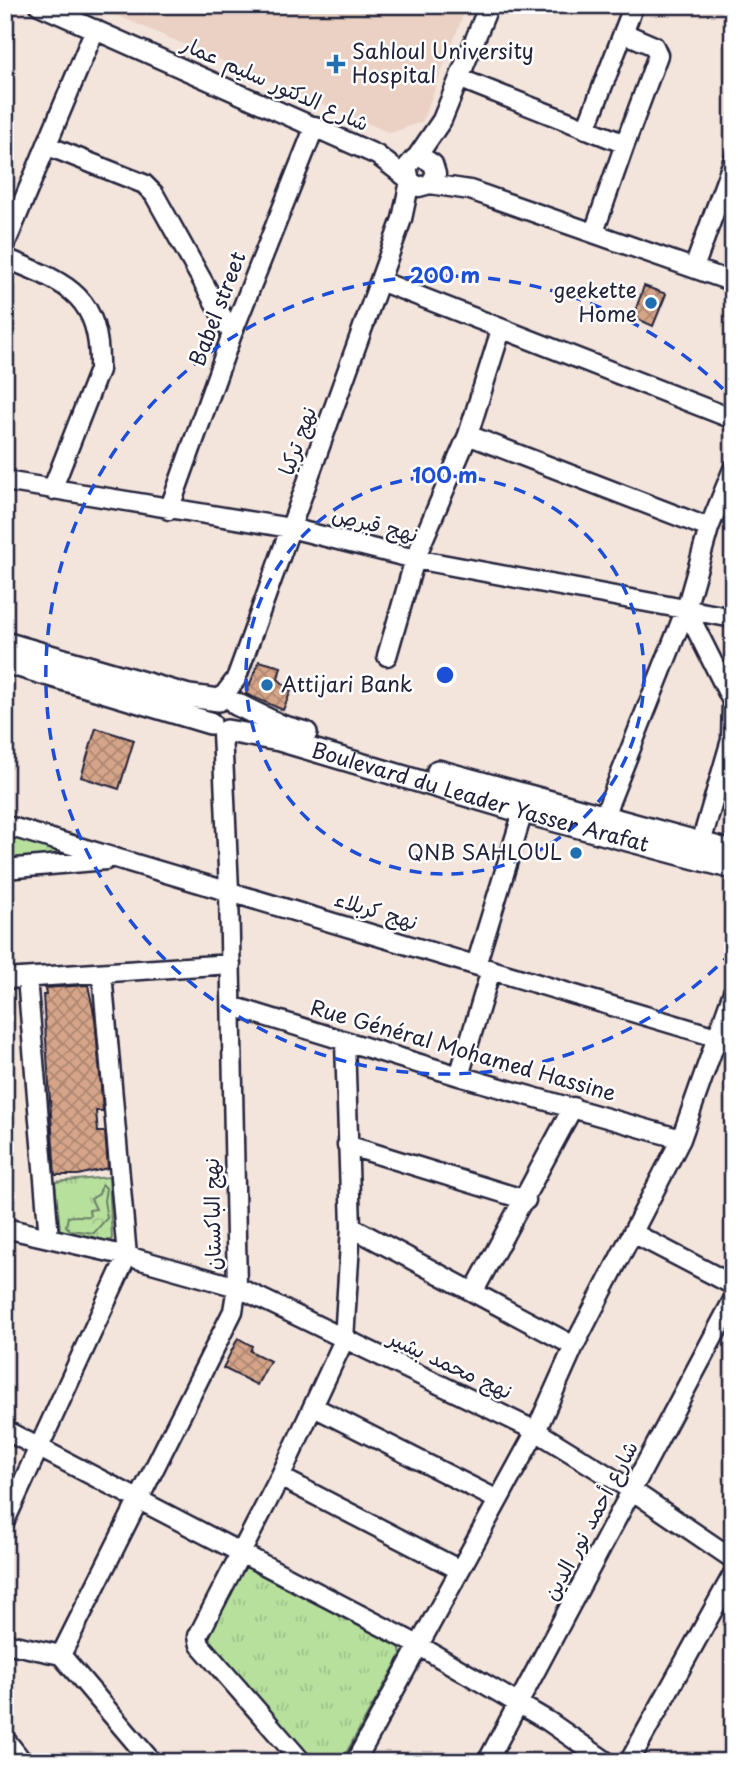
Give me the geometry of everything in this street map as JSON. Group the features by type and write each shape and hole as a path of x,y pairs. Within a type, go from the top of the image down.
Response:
{"main road":[{"name":"Boulevard du Leader Yasser Arafat","path":"5,643 189,696 228,702 281,726 733,852"},
{"name":"Boulevard du Leader Yasser Arafat","path":"5,662 220,729 279,740 523,812 733,868"},
{"path":"228,702 240,713 239,723 220,729 208,712 228,702"}],"street":[{"name":"شارع الدكتور سليم عمار","path":"39,5 421,172"},
{"path":"489,5 421,172 733,282"},
{"path":"586,129 634,5"},
{"path":"5,245 95,29"},
{"path":"594,232 658,55 654,46 624,33"},
{"path":"461,79 625,144"},
{"name":"Babel street","path":"169,510 232,334 315,126"},
{"path":"48,146 144,184 154,194 232,334"},
{"path":"694,268 733,161"},
{"name":"نهج تركيا","path":"228,702 421,172"},
{"path":"5,258 71,288 82,301 99,349 99,370 52,490"},
{"path":"380,281 733,419"},
{"path":"387,656 415,559 468,435 502,330"},
{"path":"468,435 709,528"},
{"path":"604,816 687,609 709,528 728,496 733,469"},
{"name":"نهج قبرص","path":"5,481 290,528 415,559 733,618"},
{"path":"687,609 732,701 731,740 701,843"},
{"name":"نهج الباكستان","path":"61,1655 136,1500 233,1311 237,1287 232,1006 220,729"},
{"path":"459,1076 523,812"},
{"name":"نهج كربلاء","path":"5,825 725,1040"},
{"path":"5,869 115,860"},
{"path":"5,979 231,964"},
{"path":"5,1521 10,1516 39,1446 127,1256 102,973"},
{"path":"27,978 49,1238"},
{"path":"355,1762 458,1569 536,1431 574,1346 681,1139 725,1040 733,992"},
{"name":"Rue Général Mohamed Hassine","path":"232,1006 459,1076 681,1139"},
{"path":"302,1762 198,1641 199,1632 280,1477 344,1340 351,1227 345,1042"},
{"path":"474,1291 526,1200 573,1107"},
{"path":"347,1145 526,1200"},
{"path":"351,1227 574,1346"},
{"name":"نهج محمد بشير","path":"5,1228 127,1256 237,1287 536,1431 633,1491 733,1559"},
{"path":"633,1233 733,1285"},
{"name":"شارع أحمد نور الدين","path":"488,1762 733,1300"},
{"path":"314,1407 498,1500"},
{"path":"5,1430 418,1645 548,1721 607,1762"},
{"path":"280,1477 458,1569"},
{"path":"629,1762 733,1574"},
{"path":"5,1643 61,1655 152,1762"},
{"path":"5,1739 23,1762"}],"shaded area":[{"name":"Sahloul University Hospital","path":"93,5 467,5 422,122 390,133"}],"green space":[{"path":"5,834 55,847 56,854 5,860"},
{"path":"109,1177 112,1239 108,1241 60,1230 55,1182"},
{"path":"102,1184 106,1188 104,1201 107,1218 94,1233 70,1230 66,1226 68,1217 90,1216 89,1210 96,1209 91,1199 99,1194"},
{"path":"244,1566 399,1644 401,1655 341,1762 313,1762 210,1642 208,1632"}],"building":[{"name":"geekette Home","path":"644,286 666,294 653,326 633,317"},
{"name":"Attijari Bank","path":"259,661 281,667 278,679 291,691 283,710 246,694"},
{"path":"96,728 134,740 119,789 81,777"},
{"path":"88,985 95,1018 103,1111 96,1111 98,1132 105,1132 108,1168 78,1175 55,1175 43,995 46,995 45,988"},
{"path":"238,1338 252,1346 250,1351 270,1361 257,1385 223,1368"}],"place":[{"name":"Sahloul University Hospital","path":"336,64"},
{"name":"geekette Home","path":"651,303"},
{"name":"Attijari Bank","path":"267,685"},
{"name":"QNB SAHLOUL","path":"576,853"}]}
